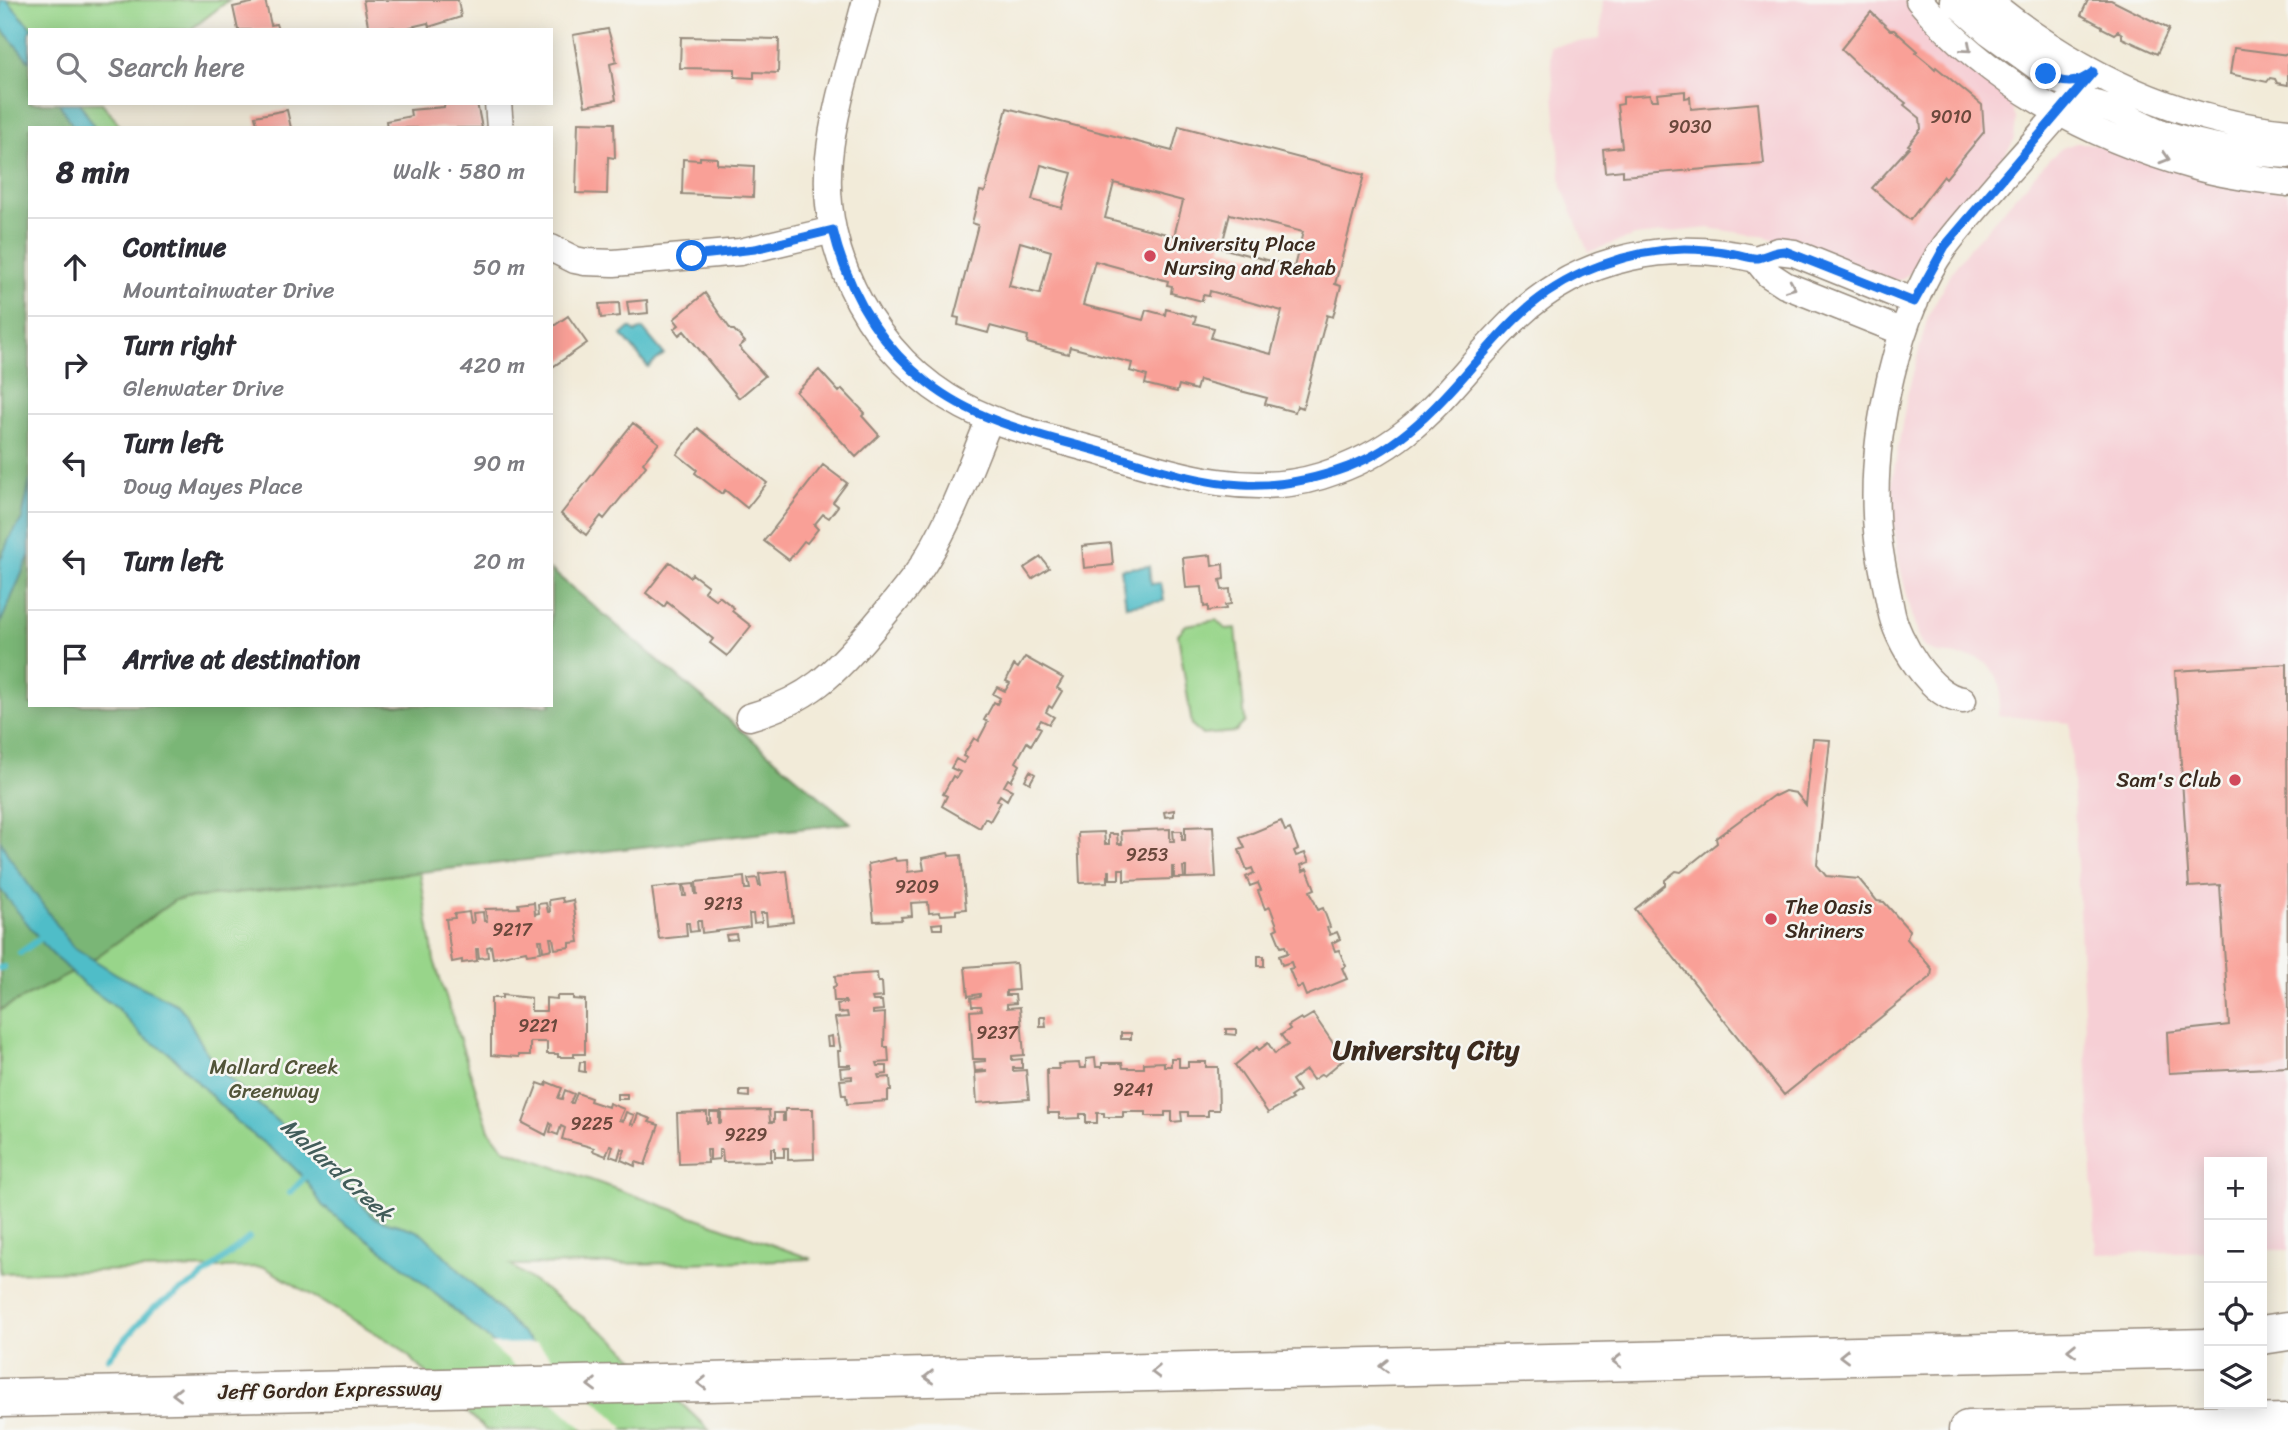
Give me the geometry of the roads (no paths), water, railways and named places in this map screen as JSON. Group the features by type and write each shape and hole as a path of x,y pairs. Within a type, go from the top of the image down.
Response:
{"highway":[{"path":"2267,1334 2288,1331"},
{"path":"2140,1349 2204,1342"},
{"path":"2267,1347 2288,1346"},
{"path":"2140,1349 2204,1348"},
{"name":"Jeff Gordon Expressway","path":"0,1398 2140,1349"},
{"path":"1968,1430 2288,1423"}],"street":[{"path":"866,0 836,117 829,156 829,202 833,230 844,267 871,321 891,347 930,385 961,405 990,419 1203,481 1241,485 1299,482 1349,466 1391,445 1441,401 1518,316 1543,295 1574,278 1619,260 1671,249 1715,251 1756,258 1778,251 1794,253 1914,302"},
{"path":"1919,0 1985,63 2059,113 2121,142 2169,159 2207,169 2288,183"},
{"path":"1953,0 1989,32 2054,79 2065,83 2075,82 2093,72"},
{"path":"1987,0 2047,45 2093,72 2140,94 2180,110 2288,132"},
{"path":"1964,700 1952,698 1937,688 1903,642 1893,621 1875,517 1877,462 1886,404 1903,332 1914,302 1945,246 2093,72"},
{"path":"2059,113 2080,104 2095,103 2142,125 2196,142 2234,151 2288,155"},
{"path":"498,105 500,126"},
{"path":"553,249 585,262 614,263 740,252 833,230"},
{"path":"1756,258 1768,274 1784,285 1903,332"},
{"path":"749,717 788,704 820,684 844,663 906,588 925,563 942,533 990,419"}],"water":[{"path":"0,0 7,0 31,28 28,28 28,60 0,27"},
{"path":"60,105 81,105 94,126 73,126"},
{"path":"630,328 636,332 643,329 664,354 648,367 622,335"},
{"path":"28,490 28,560 0,624 0,560 22,519"},
{"path":"1149,566 1151,584 1161,583 1164,601 1126,606 1121,569"},
{"path":"0,840 9,857 72,946 118,975 178,1005 219,1069 288,1131 374,1217 423,1234 545,1356 520,1366 398,1262 331,1213 289,1163 238,1123 169,1053 142,1036 118,1009 82,983 49,951 0,889"}],"waterway":[{"path":"20,953 44,936"},
{"path":"0,968 4,967"},
{"name":"Mallard Creek","path":"290,1193 308,1174"},
{"path":"108,1358 152,1309 197,1281 249,1238"}],"place":[{"name":"University Place Nursing and Rehab","path":"1150,256"},
{"name":"Sam's Club","path":"2235,780"},
{"name":"The Oasis Shriners","path":"1771,919"}],"district":[{"name":"University City","path":"1426,1049"}],"park label":[{"name":"Mallard Creek Greenway","path":"274,1079"}]}
